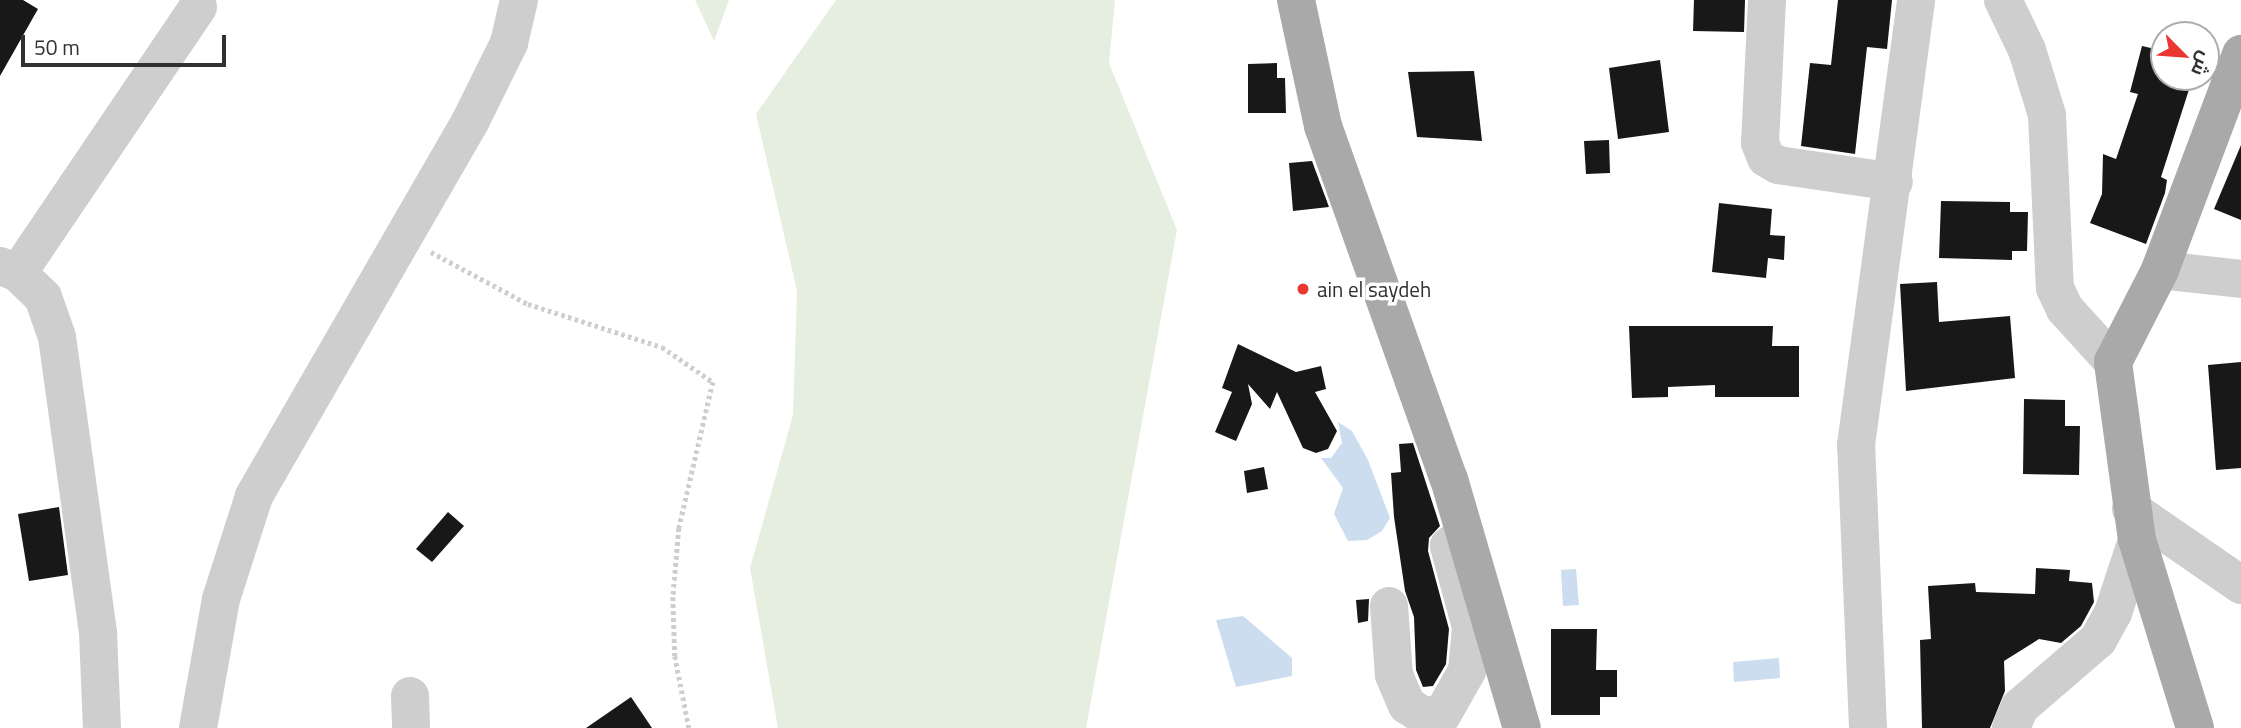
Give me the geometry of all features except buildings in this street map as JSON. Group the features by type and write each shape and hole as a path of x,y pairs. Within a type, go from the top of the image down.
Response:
{"main road":[{"path":"1296,0 1323,125 1465,534 1522,728"},
{"path":"2195,728 2134,524 2113,362 2160,270 2241,54"}],"street":[{"path":"198,728 221,599 254,496 403,237 509,43 519,0"},
{"path":"1767,0 1760,143 1766,158 1779,165 1894,182"},
{"path":"1868,728 1856,445 1894,182 1916,0"},
{"path":"2003,0 2027,50 2047,115 2055,288 2065,309 2113,362"},
{"path":"102,728 98,633 57,337 43,297 9,269 198,7"},
{"path":"2160,270 2241,279"},
{"path":"2011,728 2020,707 2098,640 2113,613 2134,524 2241,585"},
{"path":"1389,606 1394,675 1407,705 1422,715 1442,715 1467,671 1471,628 1449,546 1465,534"}],"path":[{"path":"403,237 528,304 662,347 713,382 679,528 673,597 675,656 689,728"}],"green space":[{"path":"695,0 729,0 714,41"},
{"path":"836,0 1115,0 1109,63 1177,230 1086,728 778,728 750,568 793,415 797,291 756,114"}],"water":[{"path":"1338,422 1352,431 1368,460 1390,518 1382,531 1367,540 1348,541 1334,514 1343,488 1321,458 1331,458 1342,443"},
{"path":"1576,569 1579,605 1563,606 1561,570"},
{"path":"1243,616 1292,658 1292,676 1236,687 1216,620"},
{"path":"1779,658 1780,678 1734,682 1733,662"}],"place":[{"name":"ain el saydeh","path":"1303,289"}]}
